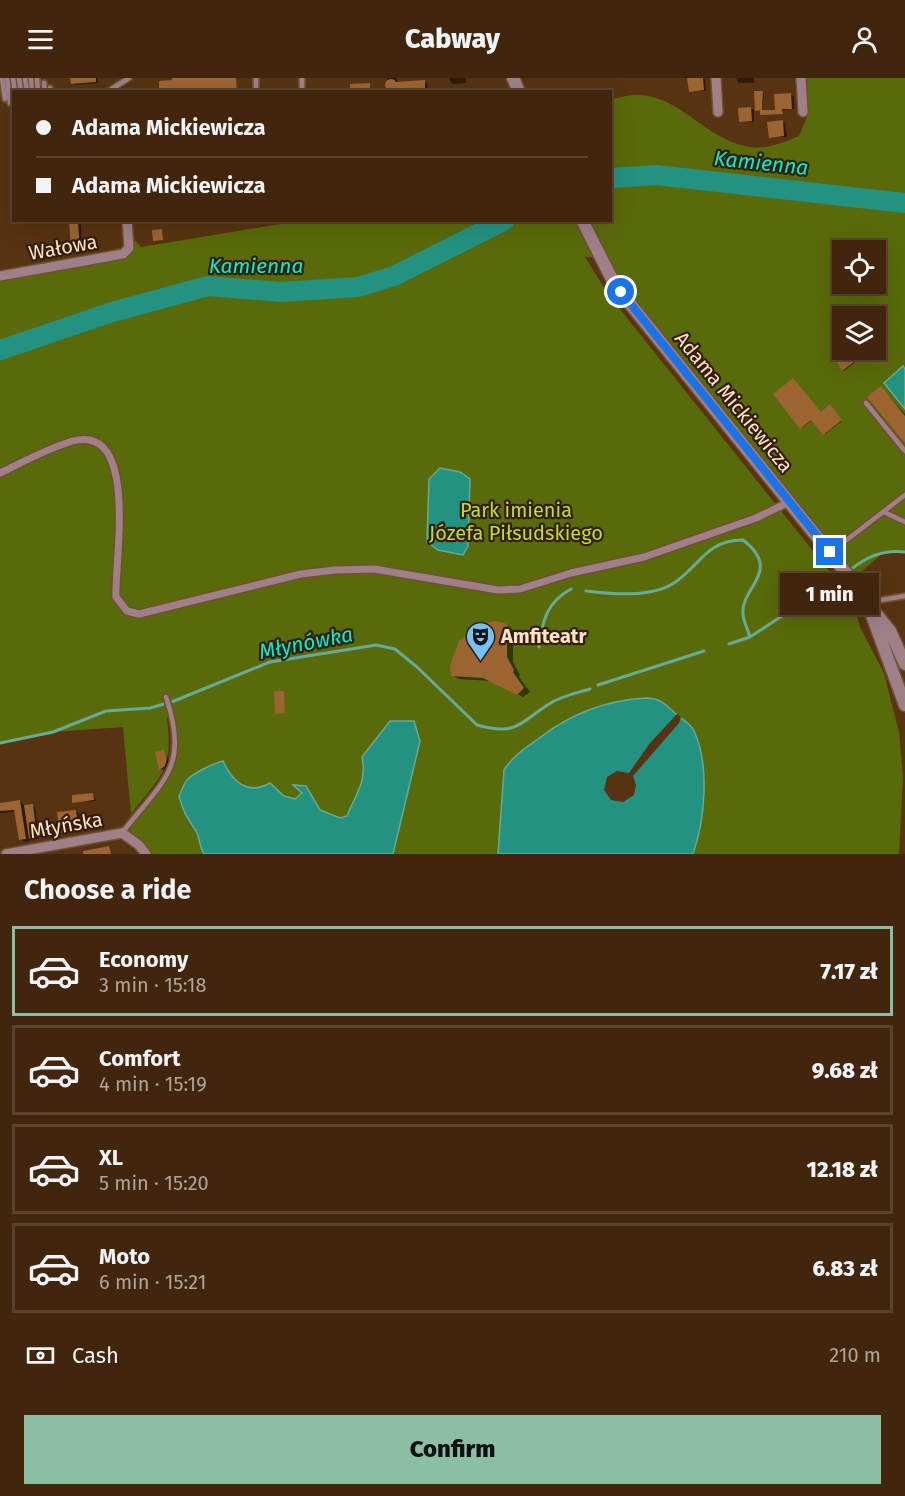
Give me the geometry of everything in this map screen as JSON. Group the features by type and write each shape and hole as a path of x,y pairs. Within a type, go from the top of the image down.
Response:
{"street":[{"path":"716,78 718,112"},
{"path":"801,78 803,112"},
{"name":"Wałowa","path":"0,276 123,254 129,248 127,222"},
{"name":"Adama Mickiewicza","path":"583,222 595,248 621,292 852,580 890,631 905,664"},
{"path":"0,472 73,441 97,442 107,452 113,463 119,498 116,597 127,611 139,614 267,582 335,570 374,569 498,590 520,589 571,573 644,557 756,518 789,502"},
{"name":"Adama Mickiewicza","path":"867,602 905,705"},
{"path":"122,833 139,845 146,854"},
{"name":"Młyńska","path":"6,854 122,833"}],"lane":[{"path":"2,78 2,98 12,104"},
{"path":"7,78 12,104"},
{"path":"110,90 129,78"},
{"path":"44,83 45,90"},
{"path":"866,403 905,451"},
{"path":"830,552 905,495"},
{"path":"884,512 905,522"},
{"path":"867,602 905,596"},
{"name":"Młyńska","path":"122,833 168,772 174,760 177,745 176,725 166,697"}],"green space":[{"path":"801,78 905,78 905,552 884,552 852,580 605,267 607,255 589,222 612,222 612,100 632,95 650,96 667,102 727,140 745,146 759,148 799,136 807,117"},
{"name":"Park imienia Józefa Piłsudskiego","path":"293,222 582,222 600,257 585,257 608,294 853,601 860,627 884,673 899,732 903,777 899,854 146,854 122,833 155,792 171,763 175,747 175,731 171,713 167,719 169,736 166,761 157,781 131,814 123,727 53,732 0,743 0,276 123,254 130,235 141,247"}],"water":[{"path":"903,366 905,369 905,409 884,383"},
{"path":"440,468 460,472 470,479 468,546 463,555 438,550 427,542 429,479"},
{"path":"646,698 656,699 663,703 689,724 699,745 704,792 703,809 693,854 498,854 504,770 512,760 550,730 575,716 602,705"},
{"path":"390,721 414,721 420,741 393,854 204,854 179,796 185,782 191,777 204,768 223,761 231,775 247,787 262,787 270,783 284,796 295,799 302,793 293,785 306,786 320,810 340,818 347,816 360,788 363,774 362,757"}],"pier":[{"path":"677,714 681,717 679,723 633,776 636,785 634,795 623,802 611,800 604,790 607,777 617,771 629,773 650,743"}],"building":[{"path":"70,78 96,78 96,82 71,84"},
{"path":"172,78 236,78 237,90 159,90 159,81 172,80"},
{"path":"687,78 703,78 704,90 689,92"},
{"path":"389,79 397,83 394,90 388,90 385,87"},
{"path":"425,80 425,90 397,90 396,82"},
{"path":"370,83 370,90 350,90 350,84"},
{"path":"754,91 763,91 762,110 755,111"},
{"path":"791,93 792,109 782,109 783,114 760,115 760,110 775,110 774,94"},
{"path":"751,107 752,121 739,122 738,108"},
{"path":"783,120 784,136 769,138 767,122"},
{"path":"69,222 78,222 80,249 71,250"},
{"path":"162,229 163,240 153,241 152,230"},
{"path":"836,360 857,360 842,371"},
{"path":"793,378 821,412 830,404 842,420 823,435 811,420 800,429 773,394"},
{"path":"881,386 905,416 905,443 867,397"},
{"name":"Amfiteatr","path":"496,621 507,624 507,657 513,672 524,688 517,695 483,678 451,676 450,665 459,641 480,624"},
{"path":"274,691 284,691 285,713 275,714"},
{"path":"164,750 167,758 165,766 159,770 155,752"},
{"path":"93,793 94,800 72,803 72,795"},
{"path":"20,800 26,839 19,840 14,810 0,811 0,803"},
{"path":"33,804 37,838 29,839 24,805"},
{"path":"76,810 79,831 59,833 57,812"},
{"path":"109,846 111,854 83,854 83,851"}],"waterway":[{"name":"Kamienna","path":"612,178 656,175 905,203"},
{"name":"Kamienna","path":"0,350 112,312 208,286 281,292 358,287 394,276 501,222"},
{"path":"586,591 631,594 665,588 683,576 704,555 720,544 743,540 760,561 760,570 744,604 743,616 750,637"},
{"name":"Młynówka","path":"849,571 875,555 905,552"},
{"name":"Młynówka","path":"729,644 750,637 844,575"},
{"path":"539,647 547,613 556,600 571,589"},
{"name":"Młynówka","path":"0,743 53,732 106,711 150,708 174,701 270,662 376,645 395,649 477,725 491,728 517,726 554,701 590,689"},
{"name":"Młynówka","path":"598,685 704,651"}],"place":[{"name":"Amfiteatr","path":"480,662"}],"route":[{"path":"621,292 830,552"}]}
